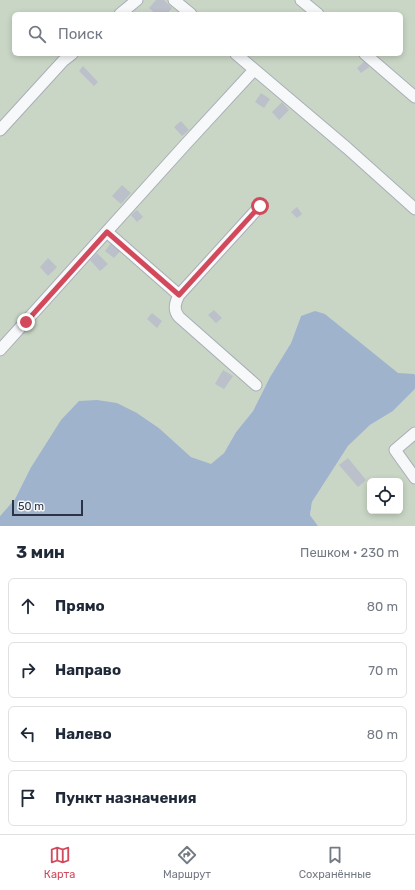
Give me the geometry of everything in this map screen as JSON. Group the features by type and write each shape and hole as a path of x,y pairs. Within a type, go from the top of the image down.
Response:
{"lane":[{"path":"122,12 137,0"},
{"path":"174,0 189,12"},
{"path":"301,0 316,12"},
{"path":"0,130 63,61 69,56"},
{"path":"238,56 347,148 415,209"},
{"path":"367,56 415,97"},
{"path":"0,350 254,70"},
{"path":"256,385 176,313 175,304 179,295 260,206"},
{"path":"107,232 179,295"},
{"path":"415,432 395,450 415,478"}],"green space":[{"path":"0,0 415,0 415,375 398,374 325,314 301,316 291,343 270,377 253,411 236,432 224,453 211,465 191,457 159,428 137,413 30,469 15,499 0,516"},
{"path":"415,389 415,526 318,526 310,515 312,502 348,446 370,425 393,411"}],"water":[{"path":"315,311 325,314 398,373 415,375 415,389 393,411 370,425 348,446 312,502 310,515 318,526 0,526 0,516 15,499 30,469 61,420 79,401 97,400 117,403 137,413 159,428 191,457 211,464 224,453 236,432 253,411 270,377 291,343 301,316"}],"building":[{"path":"156,0 164,0 172,8 169,12 154,12 149,8"},
{"path":"365,61 369,67 361,73 357,68"},
{"path":"83,66 98,82 94,86 79,71"},
{"path":"261,93 270,99 264,108 255,102"},
{"path":"282,102 289,110 279,120 272,112"},
{"path":"181,121 189,130 182,136 174,127"},
{"path":"122,185 131,193 121,204 112,196"},
{"path":"297,207 302,214 297,218 291,212"},
{"path":"137,210 143,217 137,222 131,215"},
{"path":"111,243 121,250 114,258 105,251"},
{"path":"97,253 108,264 100,271 90,260"},
{"path":"48,258 57,267 48,276 40,267"},
{"path":"214,310 222,318 216,323 208,315"},
{"path":"152,313 162,321 157,328 147,319"},
{"path":"223,370 233,376 224,389 215,384"},
{"path":"348,458 366,480 358,487 339,465"}],"route":[{"path":"26,322 107,232 179,295 260,206"}]}
